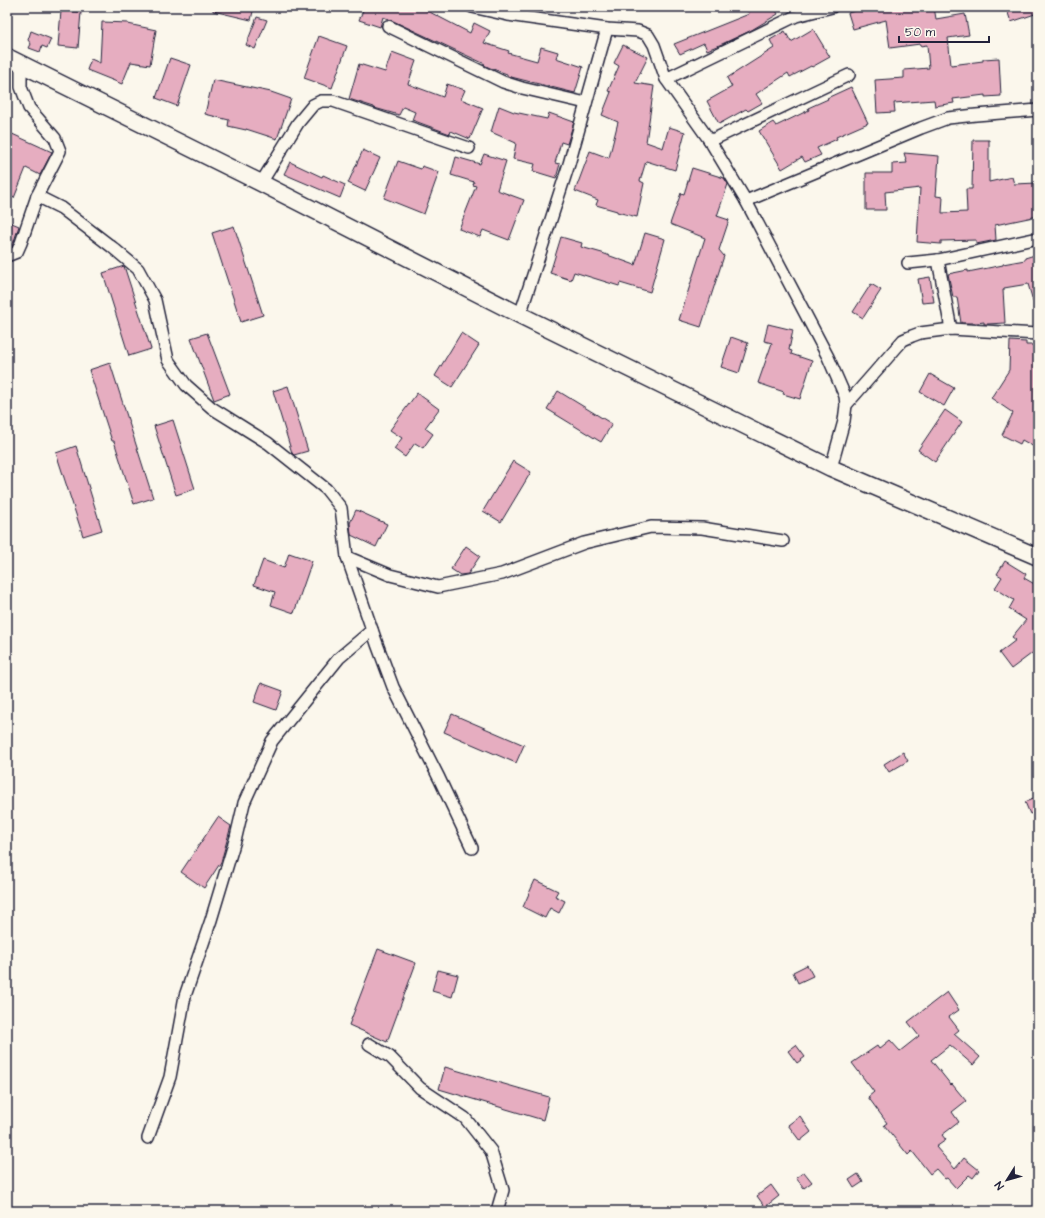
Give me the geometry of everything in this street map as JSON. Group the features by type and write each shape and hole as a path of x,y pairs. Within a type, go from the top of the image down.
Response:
{"main road":[{"path":"14,60 261,183 520,315 831,468 1038,557"}],"street":[{"path":"472,7 508,15 608,29 638,31 648,35 654,45 666,79 710,141 746,201 828,357 844,396 846,405 844,421 831,468"},
{"path":"666,79 796,16 832,7"},
{"path":"388,26 503,82 586,103"},
{"path":"520,315 569,164 608,29"},
{"path":"7,256 17,252 37,196 60,151 55,138 29,108 21,87 14,60"},
{"path":"710,141 849,75"},
{"path":"261,183 298,123 313,105 322,101 333,101 469,148"},
{"path":"746,201 948,118 1038,110"},
{"path":"37,196 61,208 138,269 155,300 168,360 186,385 212,408 268,443 326,490 341,508 347,557 393,687 439,778 472,848"},
{"path":"908,263 938,260 1038,238"},
{"path":"938,260 951,329"},
{"path":"846,405 903,340 912,336 951,329 1038,334"},
{"path":"347,557 390,576 438,587 502,574 584,543 651,527 702,528 783,540"},
{"path":"148,1138 170,1077 185,996 211,920 236,837 244,802 272,741 339,658 372,630"},
{"path":"369,1044 390,1057 420,1088 465,1118 491,1151 503,1190 497,1211"}],"building":[{"path":"213,7 254,7 251,20 213,11"},
{"path":"360,7 420,7 470,33 474,23 490,31 484,43 509,51 508,53 537,61 541,47 558,52 556,58 583,67 575,93 507,76 507,74 490,68 484,65 485,64 383,17 380,27 359,20 364,8"},
{"path":"746,7 774,7 778,14 750,31 722,44 707,50 704,43 680,54 674,44 749,14"},
{"path":"868,7 934,7 936,19 965,14 969,35 948,38 951,65 983,61 983,59 999,58 1001,96 985,97 985,95 953,99 954,103 935,106 934,100 894,103 895,112 877,113 875,80 904,78 904,70 929,68 927,45 920,46 920,44 890,48 886,20 853,29 848,13"},
{"path":"1006,7 1038,7 1038,13 1011,22"},
{"path":"61,11 81,12 78,48 58,46"},
{"path":"257,17 267,20 255,49 246,45"},
{"path":"102,22 128,23 156,30 150,65 131,62 122,84 87,70 91,59 100,63"},
{"path":"813,29 830,57 790,77 788,73 756,94 762,103 748,111 746,109 719,124 707,101 732,87 727,78 774,48 770,40 785,31 791,42"},
{"path":"31,31 51,39 47,48 42,46 40,52 29,48 31,44 28,40"},
{"path":"319,36 347,46 332,88 304,78"},
{"path":"623,45 648,57 635,83 654,86 646,142 663,148 669,127 685,132 675,170 646,161 640,181 644,183 637,217 596,205 598,200 575,191 590,151 609,158 618,122 602,115 611,92 608,91 619,66 614,63"},
{"path":"392,52 416,61 408,84 443,97 447,84 465,90 461,99 483,108 470,139 451,131 450,134 412,120 415,112 403,107 399,115 349,99 359,64 385,72"},
{"path":"170,58 191,65 177,106 156,98"},
{"path":"213,80 271,92 291,99 277,139 246,129 228,126 229,120 205,114"},
{"path":"851,87 868,123 836,137 837,139 817,148 821,155 805,162 802,157 782,169 759,131 773,122 776,126 809,110 808,108 828,99 827,98"},
{"path":"499,106 514,112 547,119 549,113 574,122 567,144 561,142 555,163 560,164 556,178 533,171 535,164 513,159 516,143 491,132"},
{"path":"10,133 52,152 40,175 26,168 14,198 7,195 7,140"},
{"path":"973,140 989,140 989,182 1012,177 1014,184 1038,183 1038,216 995,225 996,240 976,244 976,240 941,241 941,244 917,242 920,188 885,192 886,210 866,210 866,173 892,173 892,164 907,163 904,153 939,156 936,196 943,197 942,213 967,212 966,189 972,189"},
{"path":"363,150 380,158 365,191 348,183"},
{"path":"484,154 506,161 497,190 524,200 509,240 483,230 480,237 459,229 476,186 473,185 474,182 451,175 456,157 480,164"},
{"path":"398,161 421,169 422,166 439,172 424,214 384,198"},
{"path":"290,162 322,177 323,175 345,185 340,198 284,174"},
{"path":"692,168 724,178 728,184 717,216 729,220 719,250 724,256 701,327 679,320 705,238 670,224 681,193 684,194"},
{"path":"7,221 19,226 12,247 7,248"},
{"path":"234,226 263,315 241,322 212,233"},
{"path":"645,233 665,239 650,292 620,283 619,286 574,272 571,280 550,273 561,237 582,243 581,247 635,265"},
{"path":"1038,254 1038,307 1035,308 1028,284 1004,288 1005,323 961,323 957,297 953,297 948,274 968,270 968,272 1003,265 1025,260 1025,258"},
{"path":"124,266 151,349 129,356 103,273"},
{"path":"930,277 934,302 922,303 918,279"},
{"path":"871,284 881,290 863,318 853,312"},
{"path":"768,324 793,330 789,350 792,351 791,354 812,361 800,399 783,394 784,392 758,383 772,343 764,341"},
{"path":"207,333 230,394 214,400 191,338"},
{"path":"461,333 479,345 452,387 435,376"},
{"path":"731,337 748,343 739,373 721,367"},
{"path":"1010,341 1026,342 1026,345 1038,345 1038,449 1022,440 1020,444 1002,435 1013,413 991,398 1009,370"},
{"path":"110,363 153,498 134,504 89,370"},
{"path":"930,374 954,388 944,406 920,392"},
{"path":"288,386 308,451 294,455 292,453 273,391"},
{"path":"558,391 612,424 601,442 547,409"},
{"path":"417,393 439,409 425,428 433,434 423,448 415,443 405,457 394,449 402,438 390,430"},
{"path":"945,410 962,422 935,462 918,450"},
{"path":"173,420 195,489 176,495 154,426"},
{"path":"76,446 102,530 83,536 56,453"},
{"path":"513,461 531,472 501,522 483,511"},
{"path":"356,510 387,524 376,547 351,535 350,523"},
{"path":"466,546 480,556 468,574 460,575 451,569"},
{"path":"289,553 312,561 294,613 271,605 275,592 254,585 263,560 284,568"},
{"path":"1005,561 1026,574 1024,578 1038,586 1038,647 1035,651 1011,669 999,653 1016,640 1012,637 1026,620 1009,609 1014,600 995,588 1002,577 997,574"},
{"path":"261,683 283,691 276,710 254,702"},
{"path":"452,714 524,745 516,763 444,732"},
{"path":"903,752 908,761 889,772 884,764"},
{"path":"1038,797 1038,811 1030,814 1025,802"},
{"path":"218,817 231,826 221,862 204,888 181,872"},
{"path":"535,880 558,891 555,896 565,901 559,913 550,908 545,918 523,907"},
{"path":"378,949 416,963 387,1042 349,1025"},
{"path":"807,965 813,976 798,983 793,972"},
{"path":"438,970 458,975 452,997 432,991"},
{"path":"947,992 959,1010 949,1017 959,1030 954,1034 980,1057 973,1065 950,1045 931,1060 966,1101 952,1112 959,1122 942,1135 946,1140 936,1147 955,1169 964,1158 979,1170 973,1178 969,1175 956,1188 936,1169 930,1174 912,1151 908,1155 884,1125 887,1123 868,1097 874,1092 852,1063 877,1046 879,1049 890,1040 900,1051 919,1036 908,1022"},
{"path":"796,1045 805,1057 797,1063 788,1051"},
{"path":"445,1067 549,1097 543,1120 439,1089"},
{"path":"800,1116 811,1132 800,1141 788,1125"},
{"path":"804,1172 812,1182 804,1188 796,1178"},
{"path":"858,1174 863,1182 854,1188 849,1180"},
{"path":"771,1185 779,1196 765,1207 757,1196"}]}
